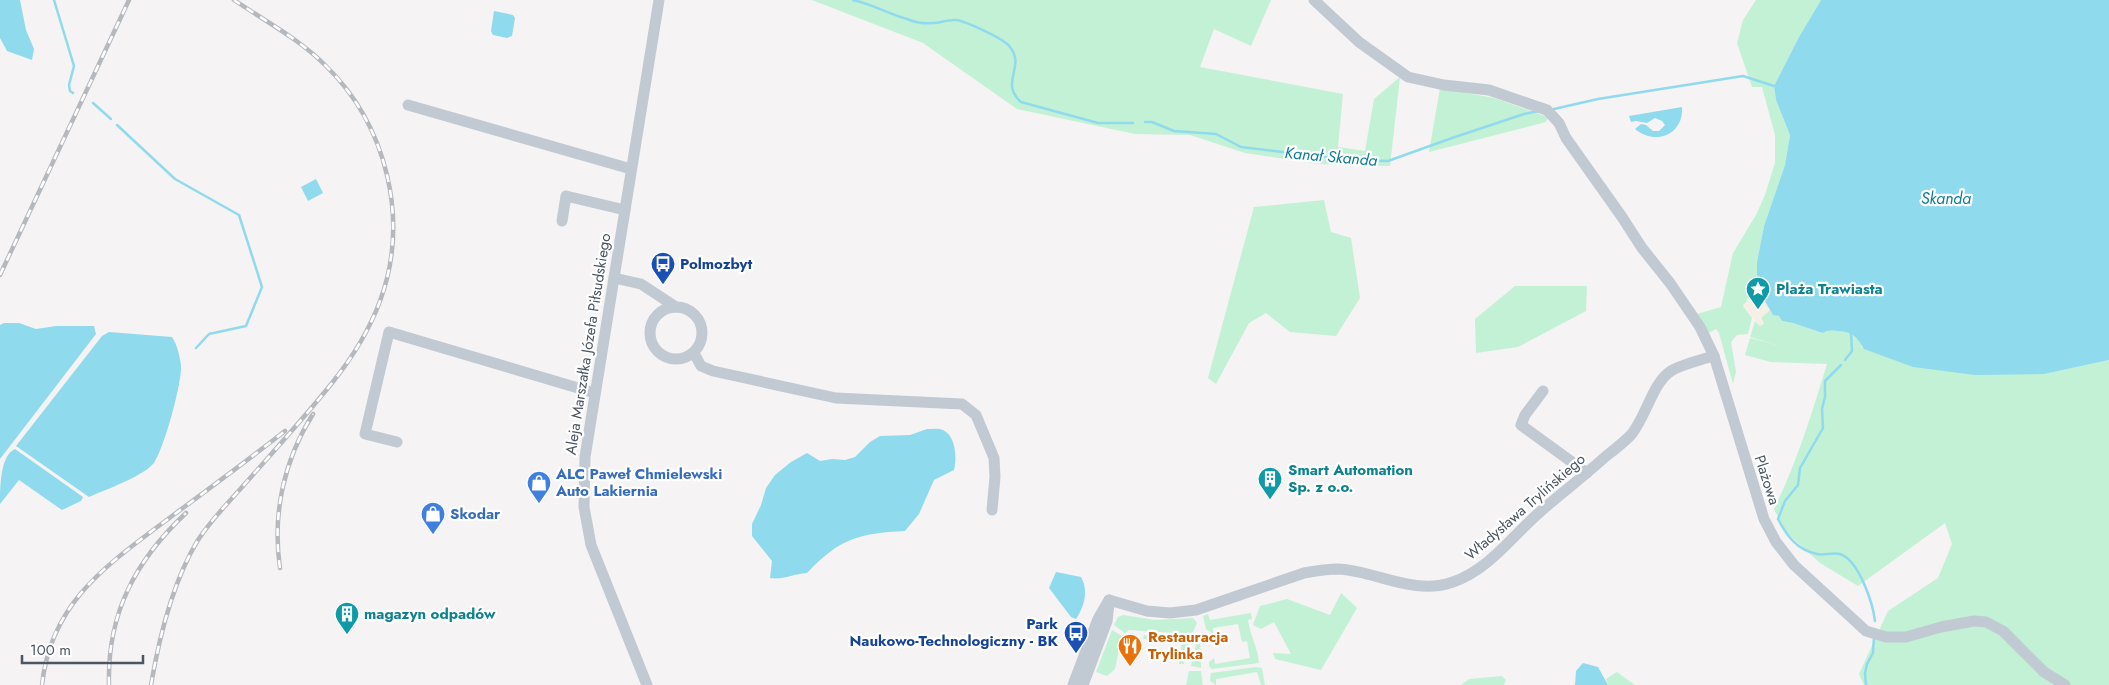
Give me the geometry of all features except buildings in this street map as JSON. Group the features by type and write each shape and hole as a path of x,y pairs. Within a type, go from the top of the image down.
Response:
{"street":[{"name":"Aleja Marszałka Józefa Piłsudskiego","path":"647,685 600,570 586,526 583,488 584,457 659,0"},
{"name":"Plażowa","path":"1314,0 1359,42 1408,77 1444,85 1489,90 1547,110 1559,124 1566,138 1622,216 1642,248 1670,283 1700,326 1714,356 1768,528 1783,552 1794,565 1856,624 1876,635 1895,638 1974,621 1986,622 2003,631 2044,672 2065,685"},
{"path":"408,105 632,169"},
{"path":"562,221 566,196 625,210"},
{"path":"614,278 640,284 676,307 688,309 694,314 702,326 703,333 700,344 694,353 687,357 671,359 657,351 650,336 654,319 660,312 676,307"},
{"path":"657,295 660,312"},
{"path":"397,442 365,434 389,332 595,393"},
{"path":"694,353 701,366 713,371 836,398 962,404 976,415 994,458 995,477 992,510"},
{"name":"Władysława Trylińskiego","path":"1109,600 1147,610 1170,613 1196,610 1304,573 1339,569 1411,586 1437,586 1452,582 1466,576 1489,561 1540,512 1629,437 1636,429 1663,378 1679,367 1714,356"},
{"path":"1543,391 1525,415 1521,425 1587,473"},
{"path":"1073,685 1098,619 1109,600"},
{"path":"1083,685 1107,622 1109,600"}],"green space":[{"path":"812,0 1271,0 1251,46 1214,29 1200,67 1343,94 1338,147 1365,151 1374,99 1400,77 1390,166 1320,164 1245,153 1190,135 1135,134 1017,109 923,43"},
{"path":"1756,0 1821,0 1799,37 1774,86 1776,100 1790,135 1785,165 1764,226 1757,262 1758,288 1762,295 1747,299 1748,301 1743,306 1752,318 1748,334 1737,335 1731,342 1736,372 1733,384 1719,333 1716,329 1709,333 1697,314 1721,307 1733,253 1756,215 1765,195 1775,163 1775,135 1762,87 1752,87 1737,43 1743,20"},
{"path":"1440,88 1494,98 1548,117 1546,122 1429,152"},
{"path":"1324,200 1331,232 1351,238 1360,298 1336,336 1290,332 1266,313 1249,323 1216,384 1208,378 1254,207"},
{"path":"1515,286 1587,286 1586,311 1518,347 1476,353 1475,319"},
{"path":"1770,310 1773,315 1779,316 1782,321 1821,333 1833,330 1845,331 1856,337 1862,347 2043,374 2109,360 2109,685 1864,685 1859,674 1888,611 1938,578 1952,544 1945,523 1858,586 1820,563 1785,531 1774,509 1797,455 1827,364 1771,362 1745,355 1750,338 1777,345 1750,337 1755,321 1760,326 1764,323 1761,318"},
{"path":"1341,593 1357,608 1321,670 1275,659 1273,653 1291,654 1274,622 1261,629 1253,625 1260,606 1287,599 1330,615"},
{"path":"1251,613 1252,619 1248,620 1259,663 1212,669 1209,666 1209,662 1214,658 1215,664 1250,658 1247,641 1242,642 1238,624 1213,628 1213,634 1206,629 1203,616 1208,614 1210,620"},
{"path":"1123,615 1155,620 1193,618 1197,623 1193,632 1189,634 1129,630 1125,633 1114,625 1118,617"},
{"path":"1112,630 1122,636 1115,669 1107,676 1096,672"},
{"path":"1144,635 1188,639 1184,664 1179,664 1182,642 1143,639"},
{"path":"1197,640 1200,640 1201,668 1191,666"},
{"path":"1256,667 1262,668 1265,685 1261,685 1257,672 1216,679 1216,685 1210,681 1211,673"},
{"path":"1189,671 1201,671 1203,685 1186,685"},
{"path":"1617,672 1635,685 1608,685 1606,679"},
{"path":"1502,676 1506,680 1504,685 1461,685 1469,679"}],"sand":[{"name":"Plaża Trawiasta","path":"1762,295 1770,310 1761,318 1764,324 1760,326 1743,305 1747,301 1746,299"}],"water":[{"path":"0,0 20,0 26,30 34,49 32,60 7,51 0,38"},
{"name":"Skanda","path":"1821,0 2109,0 2109,360 2044,374 1975,375 1913,367 1864,349 1857,338 1851,334 1831,330 1822,333 1782,321 1779,316 1773,315 1757,288 1757,262 1764,226 1785,165 1790,135 1776,100 1774,86 1799,37"},
{"path":"494,11 513,15 515,18 512,36 507,38 493,35 491,31"},
{"path":"1682,107 1678,125 1667,135 1659,137 1651,137 1635,129 1641,124 1646,125 1653,131 1659,131 1665,125 1662,121 1655,118 1647,123 1631,122 1629,116"},
{"path":"316,179 323,193 308,201 301,187"},
{"path":"4,323 19,323 36,329 56,326 94,326 96,334 0,459 0,325"},
{"path":"109,332 172,337 179,355 181,374 167,431 154,463 133,478 89,497 16,446 102,336"},
{"path":"927,429 941,429 951,437 955,454 954,470 934,480 919,514 905,531 862,536 829,552 807,573 770,578 772,561 752,536 752,524 761,505 766,488 775,475 791,462 807,453 820,461 832,459 845,460 855,457 870,442 880,436 910,435"},
{"path":"15,449 83,497 81,501 62,510 19,480 0,504 4,465 10,452"},
{"path":"1056,572 1081,577 1085,588 1085,599 1076,619 1071,617 1049,588"},
{"path":"1583,663 1598,667 1608,685 1575,685 1576,671"}],"waterway":[{"path":"54,0 74,66 69,85 70,91 73,93"},
{"name":"Kanał Skanda","path":"853,0 916,22 961,21 1001,40 1010,47 1014,54 1015,68 1012,88 1021,102 1098,123 1133,123"},
{"name":"Kanał Skanda","path":"1554,109 1598,99 1743,76 1774,86"},
{"path":"93,103 111,119"},
{"name":"Kanał Skanda","path":"1145,122 1152,122 1174,131 1216,134 1241,147 1348,160 1388,161 1524,114 1539,111"},
{"path":"117,125 175,179 239,215 262,287 246,326 209,334 196,348"},
{"path":"1845,360 1852,351 1851,333"},
{"path":"1841,365 1825,381 1825,397 1822,409 1823,428 1800,468 1798,485 1785,501 1778,519 1785,531 1798,546 1810,552 1820,554 1834,553 1847,558 1864,583 1875,621"},
{"path":"1866,685 1865,673 1873,653 1874,636"}],"railway":[{"path":"0,275 129,0"},
{"path":"151,685 168,610 189,556 198,540 214,519 310,409 353,354 371,323 380,301 389,270 393,238 392,207 387,175 378,145 364,116 346,89 325,65 304,47 234,0"},
{"path":"280,568 278,528 283,488 294,450 313,414"},
{"path":"42,685 48,655 57,629 87,586 127,550 285,431"},
{"path":"109,685 113,635 119,612 128,590 152,550 186,513"}],"place":[{"name":"Polmozbyt","path":"663,285"},
{"name":"Plaża Trawiasta","path":"1758,310"},
{"name":"Smart Automation Sp. z o.o.","path":"1270,500"},
{"name":"ALC Paweł Chmielewski Auto Lakiernia","path":"539,504"},
{"name":"Skodar","path":"433,535"},
{"name":"magazyn odpadów","path":"347,635"},
{"name":"Park Naukowo-Technologiczny - BK","path":"1076,654"},
{"name":"Restauracja Trylinka","path":"1130,667"}]}
